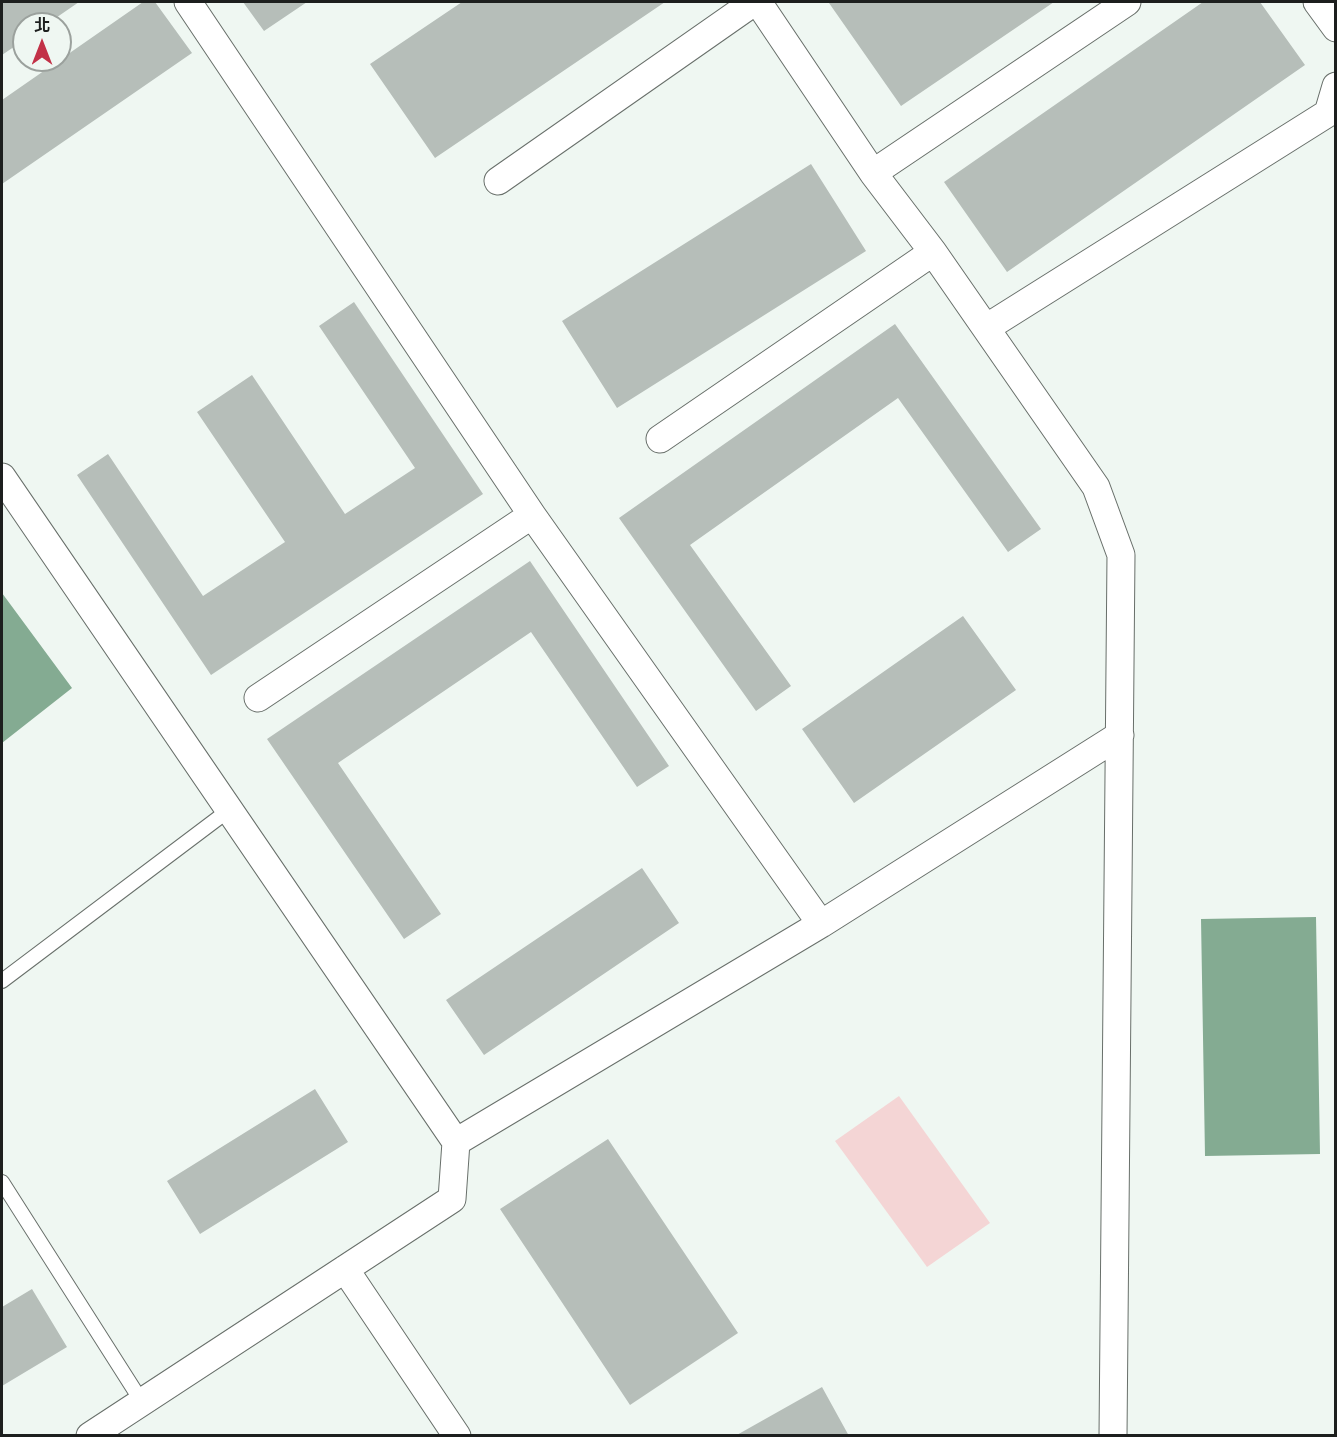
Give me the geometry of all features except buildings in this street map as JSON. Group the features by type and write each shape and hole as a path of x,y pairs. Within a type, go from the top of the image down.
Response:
{"street":[{"path":"188,2 532,515 821,924"},
{"path":"498,181 756,2 1096,487 1121,555 1113,1436"},
{"path":"873,172 1127,2"},
{"path":"1317,2 1335,28"},
{"path":"986,328 1328,113 1335,86"},
{"path":"660,439 933,252"},
{"path":"2,477 456,1142 452,1199 90,1436"},
{"path":"258,698 532,515"},
{"path":"456,1142 821,924 1120,735"},
{"path":"345,1269 457,1436"}],"lane":[{"path":"2,981 229,810"},
{"path":"2,1182 142,1402"}],"shaded area":[{"path":"2,593 72,688 2,743"},
{"path":"1316,917 1320,1154 1205,1156 1201,919"},
{"path":"899,1096 990,1223 927,1267 835,1141"}]}
